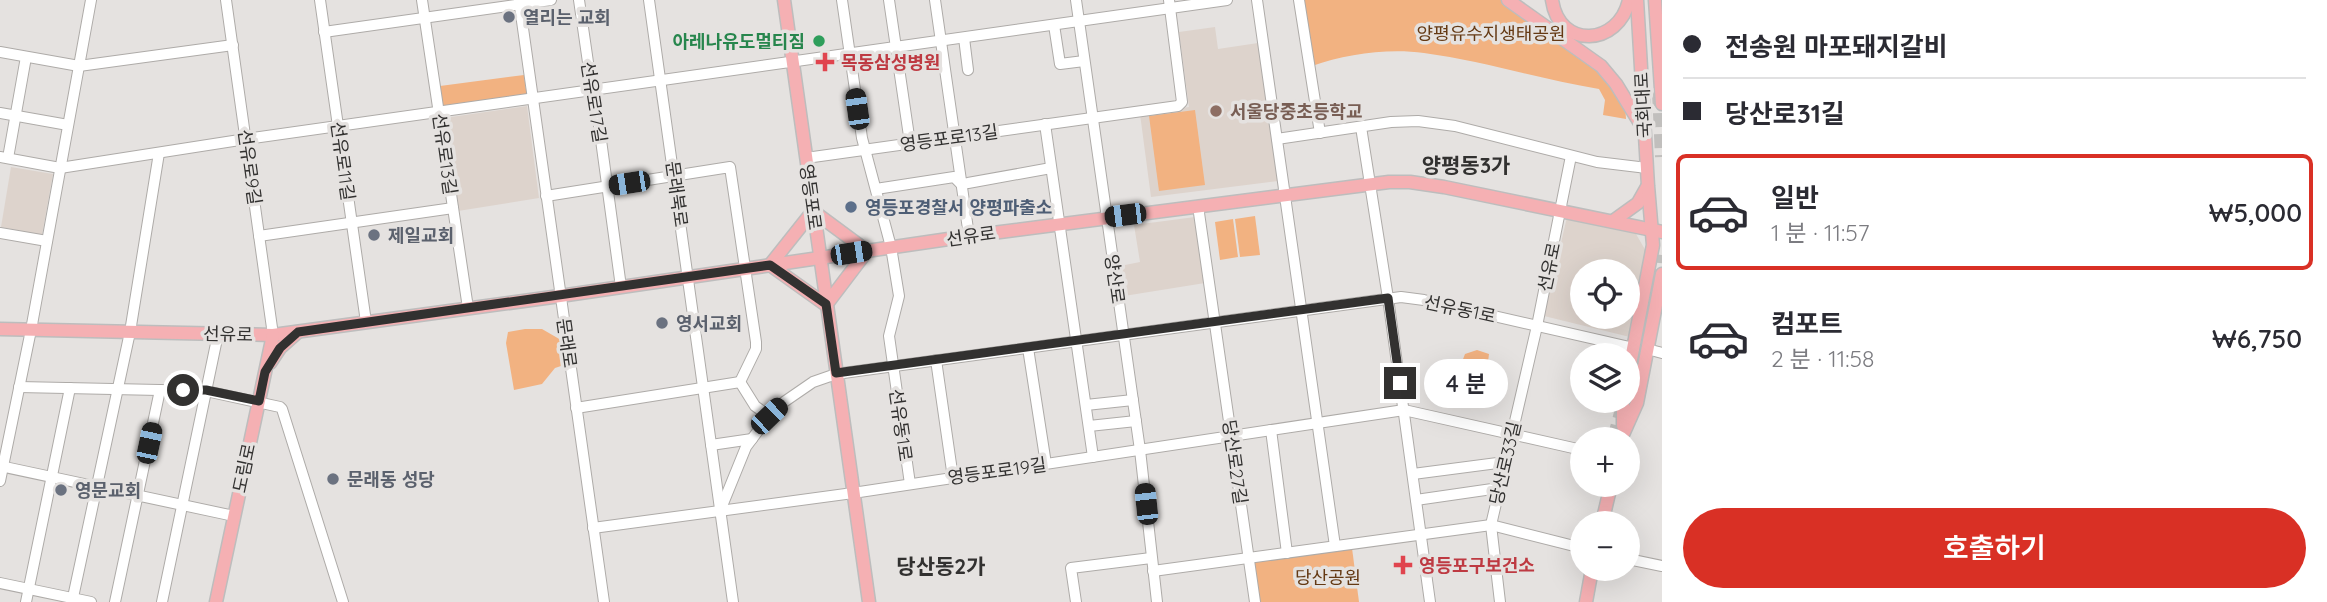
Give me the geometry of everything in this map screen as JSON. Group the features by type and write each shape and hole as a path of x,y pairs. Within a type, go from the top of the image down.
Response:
{"main road":[{"name":"영등포로","path":"785,0 869,602"},
{"path":"1508,0 1601,66 1644,131"},
{"path":"1552,0 1557,17 1567,30 1578,36 1590,37 1605,33 1616,25 1625,14 1629,0"},
{"name":"국회대로","path":"1637,0 1647,176 1659,228"},
{"name":"국회대로","path":"1655,6 1662,104"},
{"path":"1613,221 1638,204 1647,176"},
{"name":"선유로","path":"0,329 273,335 969,236 1371,184 1410,182 1659,228"},
{"path":"813,211 867,251 826,304 770,265 813,211"},
{"path":"1635,343 1656,262 1653,244 1659,228"},
{"path":"1626,427 1637,403 1662,277"},
{"path":"265,372 280,348 298,332"},
{"name":"도림로","path":"216,602 273,335"},
{"path":"1586,602 1590,581"}],"street":[{"path":"0,481 31,330 91,0"},
{"name":"선유로9길","path":"226,0 273,335"},
{"name":"선유로11길","path":"320,0 366,322"},
{"name":"선유로13길","path":"422,0 468,308"},
{"path":"324,32 519,2 551,0"},
{"name":"선유로17길","path":"579,0 621,287"},
{"name":"문래북로","path":"649,0 733,602"},
{"path":"842,0 866,149 891,247 899,296 889,331 893,366"},
{"path":"889,0 910,143"},
{"path":"935,0 969,236"},
{"name":"양산로","path":"1076,0 1140,450 1157,602"},
{"path":"26,57 16,116 4,158 60,168 246,139 1227,0"},
{"path":"1257,0 1335,546"},
{"path":"1299,0 1320,133"},
{"name":"문래로","path":"519,2 604,602"},
{"path":"1092,117 1181,104 1170,6"},
{"path":"1054,25 1060,64 1084,61"},
{"path":"964,38 968,70"},
{"path":"0,52 79,66 233,45"},
{"path":"0,113 68,125"},
{"name":"영등포로13길","path":"806,158 1092,117"},
{"path":"1277,139 1406,120 1455,126 1647,176"},
{"path":"1045,124 1093,457"},
{"path":"1361,127 1388,298 1430,602"},
{"path":"73,600 130,332 159,153"},
{"path":"1561,209 1571,156"},
{"path":"546,196 730,167 756,342 740,382"},
{"path":"961,184 1051,168"},
{"path":"876,188 954,177 961,184"},
{"path":"1198,206 1215,322"},
{"path":"259,236 453,208"},
{"name":"선유로","path":"1537,326 1561,209"},
{"path":"0,233 47,241"},
{"name":"선유동1로","path":"720,511 740,460 769,416 804,388 836,373 1124,336 1388,298 1424,300 1612,343"},
{"name":"당산로27길","path":"1215,322 1255,602"},
{"name":"당산로33길","path":"1500,602 1491,525 1537,326"},
{"path":"162,602 218,334"},
{"path":"1028,348 1046,464"},
{"path":"1647,349 1662,352"},
{"path":"936,360 953,478"},
{"name":"선유동1로","path":"893,366 910,484"},
{"path":"576,408 740,382"},
{"path":"740,382 755,406 769,416"},
{"path":"19,387 206,390 259,401 282,409 344,602"},
{"path":"26,602 70,388"},
{"path":"115,602 160,390"},
{"path":"1086,405 1133,400"},
{"path":"1404,410 1570,447"},
{"name":"영등포로19길","path":"593,528 853,493 1404,410"},
{"path":"1089,426 1136,421"},
{"path":"1271,430 1287,553"},
{"path":"711,445 752,439"},
{"path":"1413,474 1505,462"},
{"path":"1,466 234,516"},
{"path":"1416,500 1499,488"},
{"path":"1153,571 1491,525 1570,545"},
{"path":"1076,602 1071,568 1151,558"},
{"path":"1640,561 1662,566"},
{"path":"0,583 91,602"}],"shaded area":[{"name":"서울당중초등학교","path":"1215,27 1218,49 1258,43 1278,181 1151,197 1140,114 1189,107 1179,32"},
{"path":"527,106 539,198 458,211 446,122 451,117"},
{"path":"11,167 53,174 42,235 1,227"},
{"path":"1195,217 1205,283 1124,296 1120,266 1140,262 1134,225"},
{"path":"1567,217 1636,234 1647,253 1640,288 1640,259 1570,259 1570,322 1544,316"},
{"path":"1597,329 1632,329 1630,337"}],"green space":[{"name":"양평유수지생태공원","path":"1302,0 1503,0 1597,66 1625,104 1626,119 1603,115 1605,100 1599,89 1446,56 1382,52 1353,55 1312,66"},
{"path":"524,75 527,97 442,109 440,86"},
{"path":"1195,110 1205,185 1159,191 1149,116"},
{"path":"1255,216 1260,255 1240,257 1235,219"},
{"path":"1233,219 1238,257 1220,260 1215,222"},
{"path":"542,329 561,340 564,365 555,368 542,384 514,390 506,343 508,332"},
{"path":"1477,350 1489,354 1488,362 1475,364 1470,370 1460,367 1465,354"},
{"name":"당산공원","path":"1352,548 1359,602 1259,602 1253,562"}],"tunnel":[{"path":"1659,92 1662,157"},
{"path":"1659,284 1662,255"},
{"path":"1617,427 1621,413"}],"place":[{"name":"열리는 교회","path":"509,17"},
{"name":"아레나유도멀티짐","path":"819,41"},
{"name":"목동삼성병원","path":"825,62"},
{"name":"서울당중초등학교","path":"1216,111"},
{"name":"영등포경찰서 양평파출소","path":"851,207"},
{"name":"제일교회","path":"374,235"},
{"name":"영서교회","path":"662,323"},
{"name":"문래동 성당","path":"333,479"},
{"name":"영문교회","path":"61,490"},
{"name":"영등포구보건소","path":"1403,565"}],"district":[{"name":"양평동3가","path":"1466,165"},
{"name":"당산동2가","path":"941,566"}],"route":[{"path":"183,390 206,390 259,401 265,372 280,348 298,332 770,265 826,304 836,373 1124,336 1388,298 1400,383"}]}
